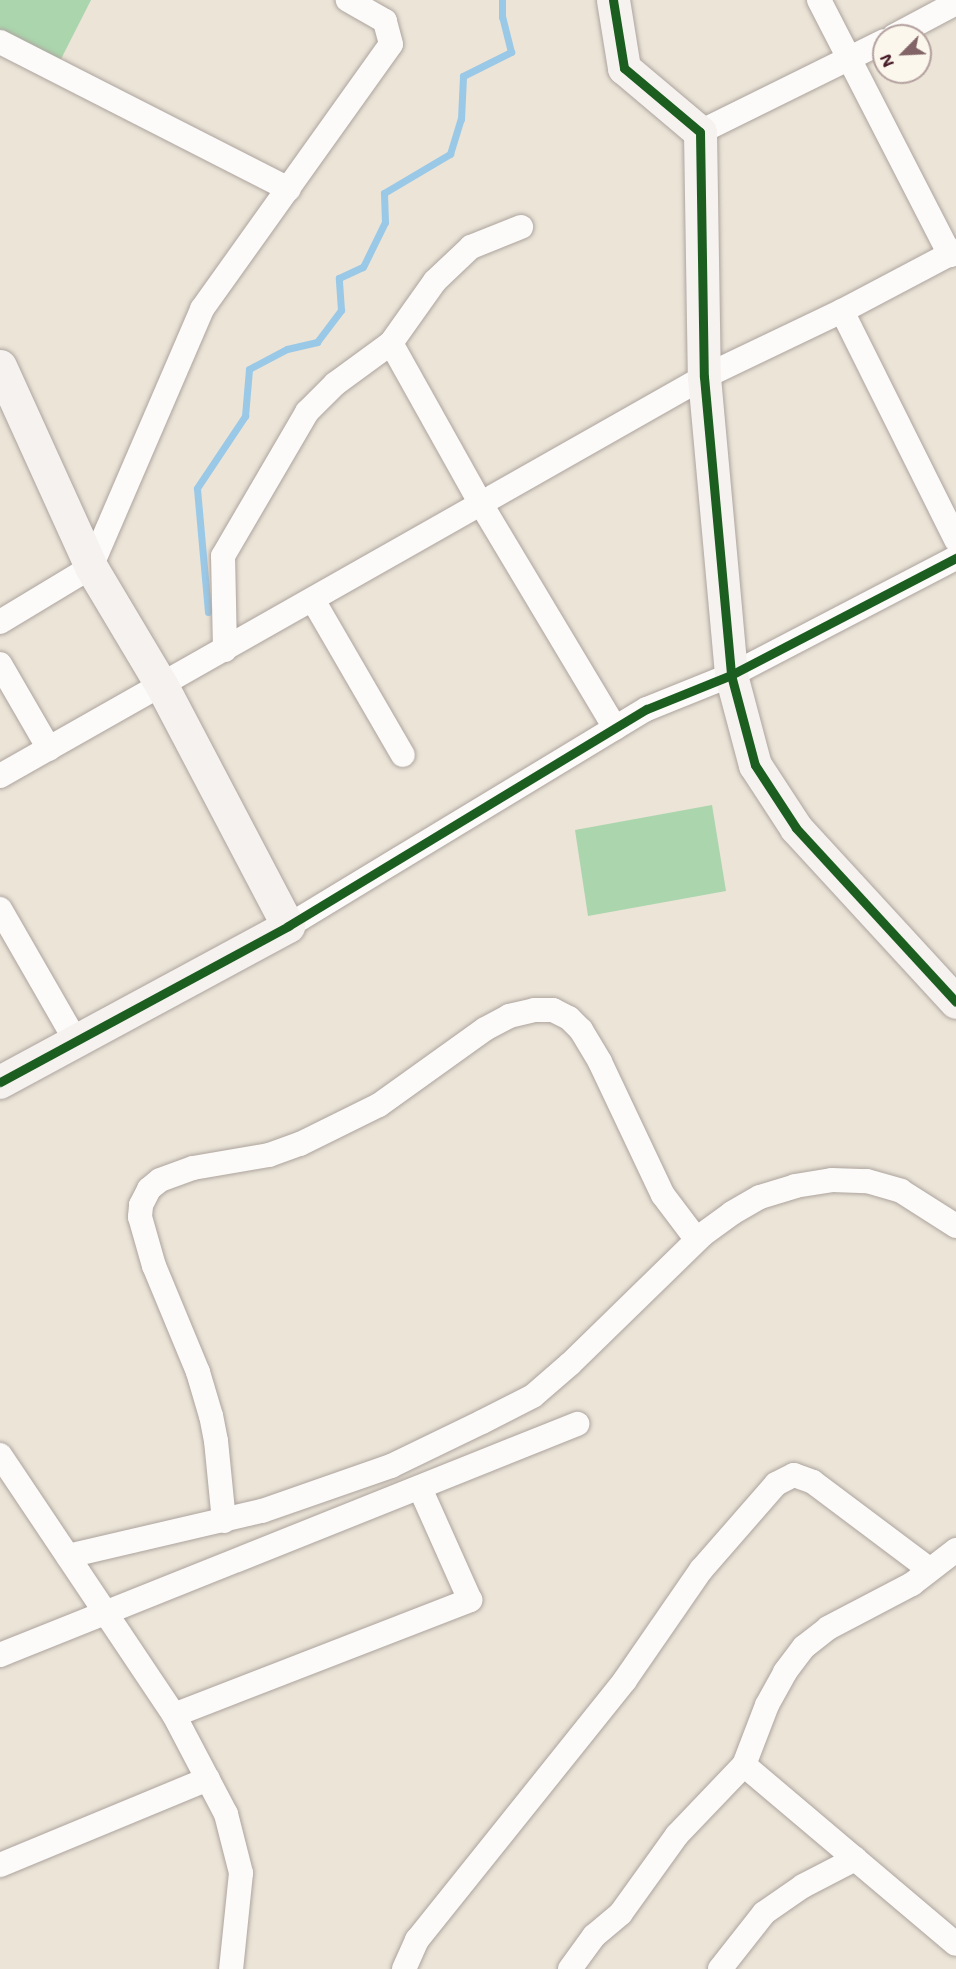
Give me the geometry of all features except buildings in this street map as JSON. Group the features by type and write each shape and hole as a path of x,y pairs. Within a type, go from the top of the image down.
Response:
{"street":[{"path":"0,622 92,567 202,309 391,44 386,21 348,0"},
{"path":"613,0 624,68 700,132 704,377 731,675 755,765 796,828 956,1002"},
{"path":"0,776 704,377 842,312 953,253 819,0"},
{"path":"917,24 956,3"},
{"path":"0,42 289,189"},
{"path":"700,132 872,47"},
{"path":"225,650 223,556 307,412 335,384 391,343 435,280 471,247 521,227"},
{"path":"842,312 956,540"},
{"path":"391,343 481,504 615,728"},
{"path":"0,366 92,567 162,686 288,926"},
{"path":"0,1082 288,926 647,709 731,675 956,558"},
{"path":"313,600 403,755"},
{"path":"0,664 49,749"},
{"path":"0,909 76,1041"},
{"path":"224,1521 218,1450 211,1416 198,1372 154,1266 140,1217 141,1205 149,1189 160,1180 193,1168 269,1155 300,1144 379,1105 485,1029 509,1016 534,1010 553,1010 569,1018 581,1030 600,1062 663,1195 697,1240"},
{"path":"68,1556 262,1511 391,1466 533,1396 570,1364 697,1240 732,1213 760,1197 795,1186 832,1180 867,1181 902,1191 956,1226"},
{"path":"0,1655 577,1424"},
{"path":"0,1455 174,1715 226,1814 241,1873 231,1969"},
{"path":"404,1969 417,1940 625,1680 701,1570 776,1484 794,1475 813,1482 930,1570"},
{"path":"174,1715 470,1600 420,1488"},
{"path":"570,1969 594,1936 621,1913 678,1835 744,1765 767,1705 785,1672 804,1647 828,1628 877,1604 930,1570 956,1550"},
{"path":"744,1765 956,1944"},
{"path":"0,1865 208,1779"},
{"path":"720,1969 764,1913 803,1886 855,1859"}],"green space":[{"path":"0,0 91,0 60,61 0,32"},
{"path":"712,805 726,891 588,916 575,830"}],"waterway":[{"path":"208,612 197,488 245,416 249,369 287,349 317,342 341,310 339,278 363,267 385,222 384,193 450,154 461,119 463,76 511,52 502,17 502,0"}],"cycle path":[{"path":"613,0 624,68 700,132 704,377 731,675 755,765 796,828 956,1002"},
{"path":"0,1082 288,926 647,709 731,675 956,558"}]}
